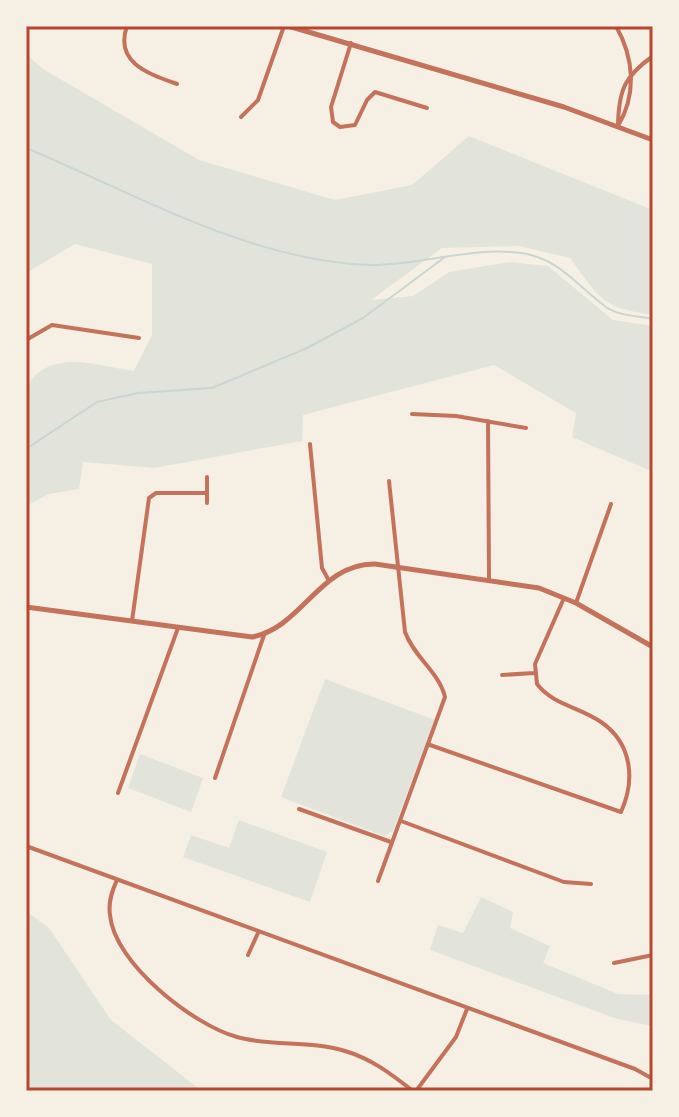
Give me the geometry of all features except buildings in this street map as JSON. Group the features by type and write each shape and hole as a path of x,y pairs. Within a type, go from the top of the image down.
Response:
{"street":[{"path":"127,26 125,47 133,64 142,72 177,84"},
{"path":"241,117 258,100 286,26 351,43 618,126 653,140"},
{"path":"616,26 631,71"},
{"path":"351,43 331,107 333,122 340,127 355,125 367,100 375,92 427,108"},
{"path":"618,126 623,86 631,71 653,56"},
{"path":"26,340 52,325 139,338"},
{"path":"412,414 526,428"},
{"path":"488,421 489,578"},
{"path":"310,444 322,568 328,579"},
{"path":"207,477 207,503"},
{"path":"378,881 445,697 440,683 410,647 402,616 389,481"},
{"path":"132,621 149,498 156,493 207,493"},
{"path":"576,603 611,504"},
{"path":"215,778 264,635 328,579 361,564 399,566 525,585 576,603 653,647"},
{"path":"430,745 621,812 631,783 623,746 601,721 544,693 534,673 564,598"},
{"path":"26,607 236,636 264,635"},
{"path":"118,793 178,628"},
{"path":"502,675 534,673"},
{"path":"299,809 391,842"},
{"path":"400,821 564,882 591,884"},
{"path":"26,846 635,1069 653,1079"},
{"path":"117,880 110,900 110,918 115,934 145,974 179,1009 238,1037 315,1044 349,1052 371,1060 414,1091 456,1037 467,1008"},
{"path":"248,955 258,933"},
{"path":"614,963 653,955"}],"shaded area":[{"path":"26,54 43,69 199,160 335,200 412,185 469,136 653,210 653,315 612,305 596,292 570,258 519,246 442,248 371,300 413,296 449,272 509,262 548,266 613,320 653,326 653,472 572,437 576,413 494,365 303,415 302,441 154,468 83,462 79,489 49,494 26,506 26,387 36,375 61,363 90,363 134,371 152,335 152,264 75,244 26,273"},
{"path":"325,679 435,720 393,831 384,836 281,797"},
{"path":"140,754 203,778 191,812 128,788"},
{"path":"239,820 327,852 310,902 183,857 191,835 229,848"},
{"path":"481,897 513,912 510,928 550,946 543,963 618,994 653,995 653,1026 617,1019 430,950 438,925 463,933"},
{"path":"26,911 49,928 111,1020 202,1091 26,1091"}],"waterway":[{"path":"26,148 193,222 280,251 325,261 369,265 483,252 521,253 557,267 611,310 653,319"},
{"path":"26,449 97,402 138,393 212,388 307,348 363,318 445,257"}]}
